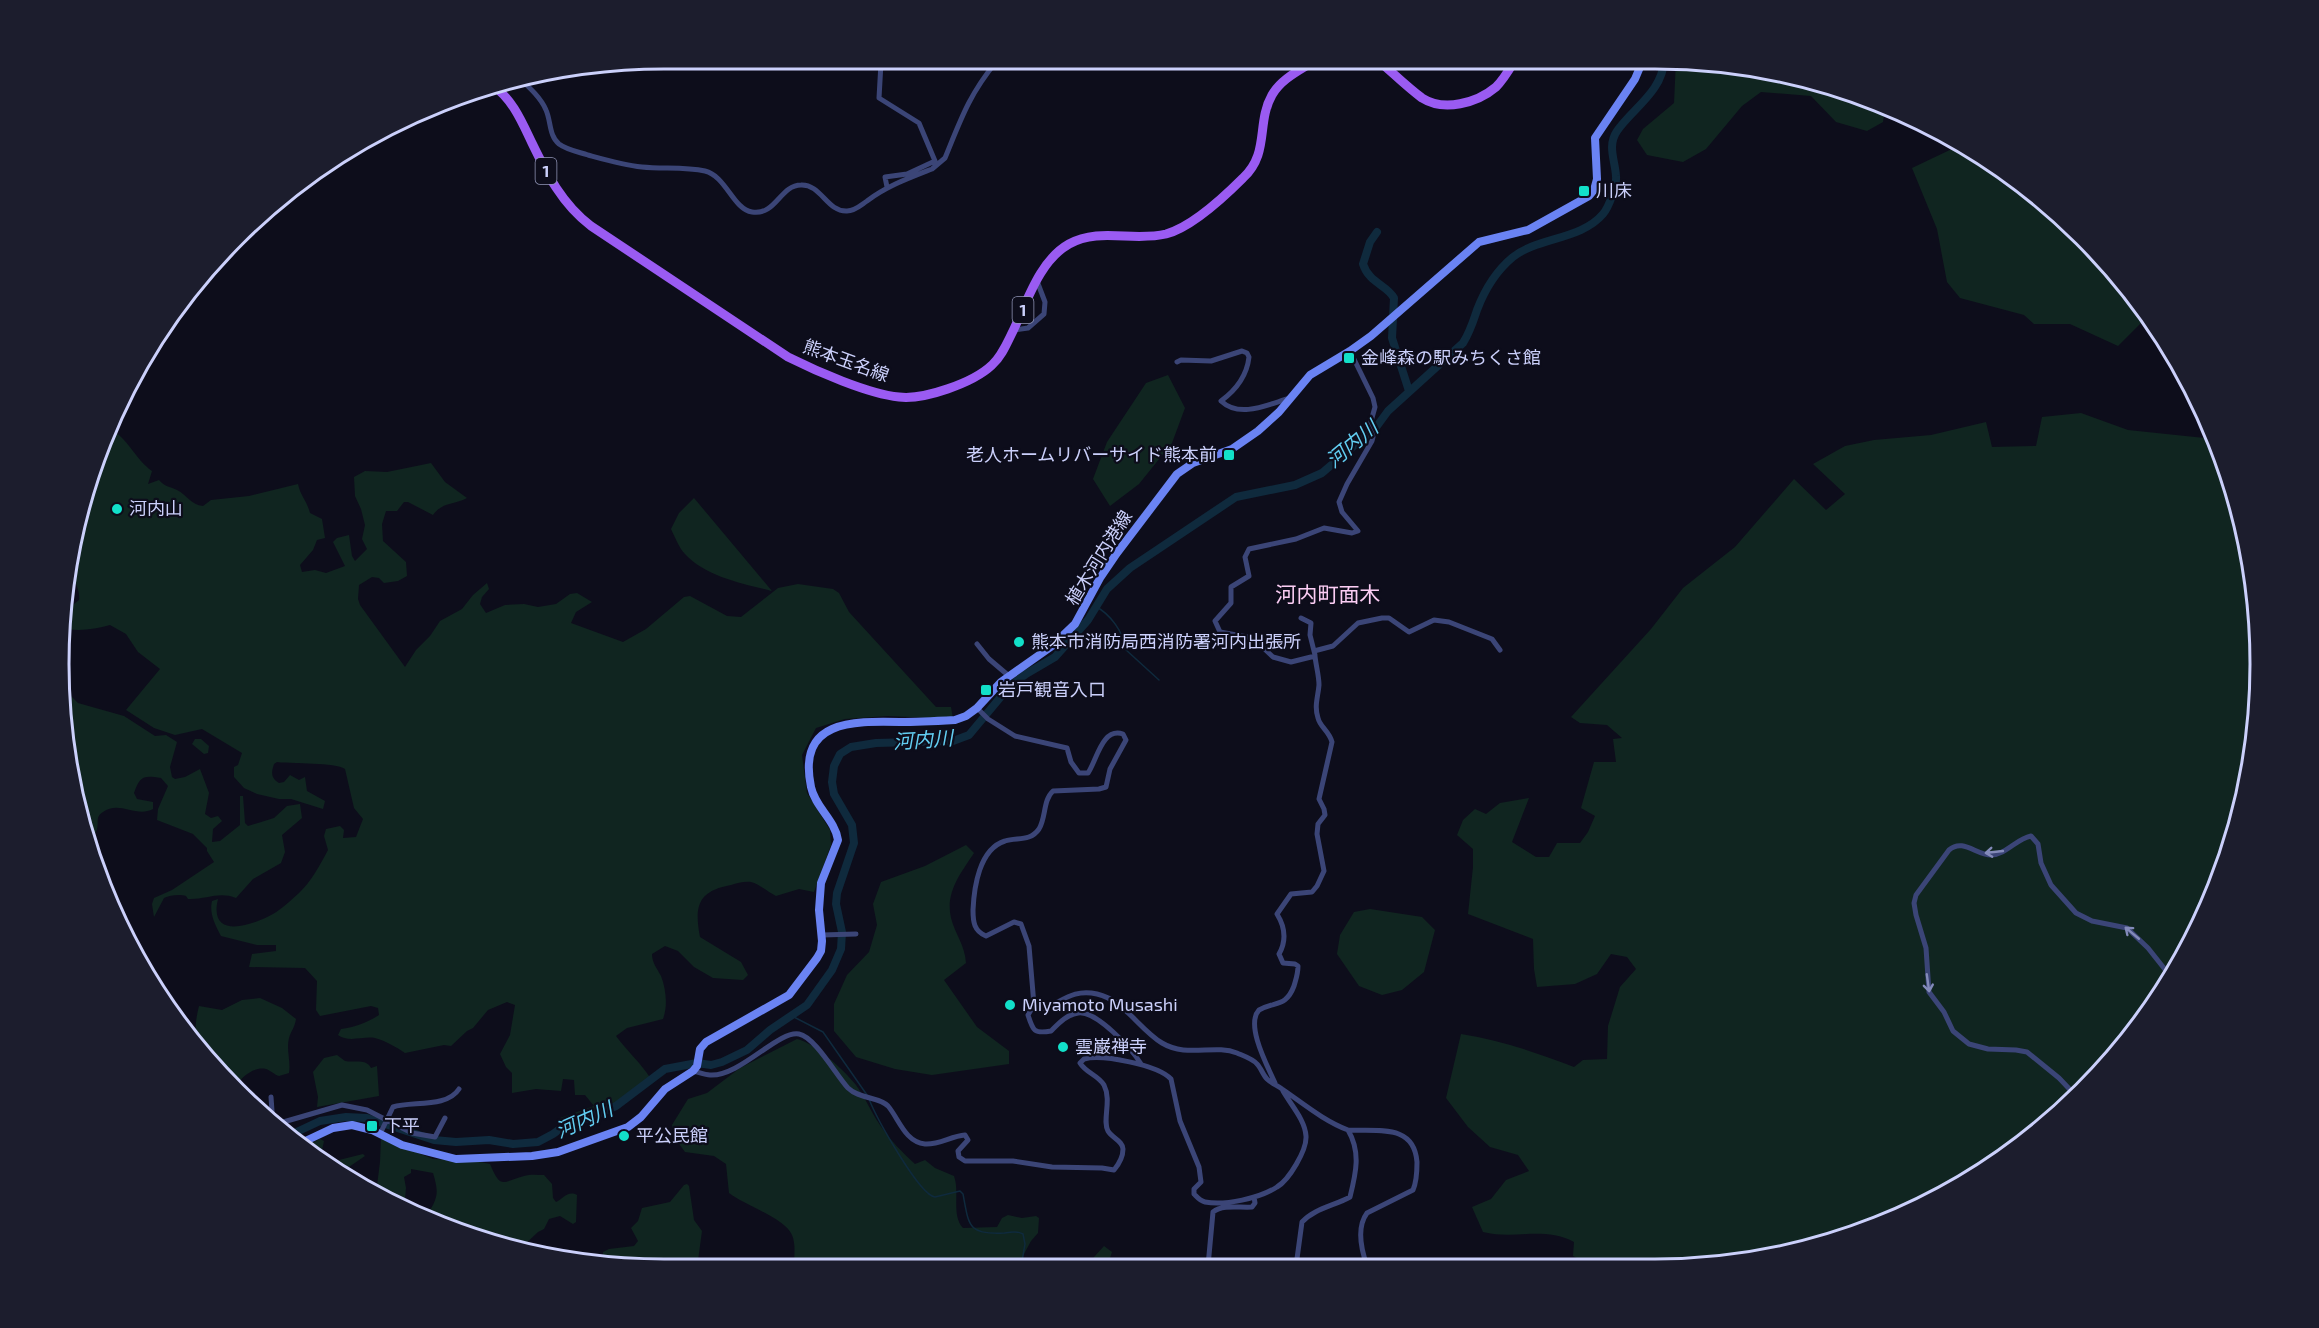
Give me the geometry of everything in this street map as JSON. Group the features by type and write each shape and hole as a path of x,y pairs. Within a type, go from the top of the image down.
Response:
{"main road":[{"name":"熊本玉名線","path":"500,92 514,110 563,200 581,218 784,355 814,370 876,392 899,397 919,396 962,383 981,373 998,358 1050,260 1064,247 1095,235 1166,234 1180,229 1197,217 1245,177 1254,165 1261,148 1267,106 1272,94 1285,80 1302,69"},
{"path":"1389,69 1422,98 1450,106 1495,88 1510,69"},
{"name":"植木河内港線","path":"695,1069 700,1049 706,1042 789,995 821,951 819,910 821,883 838,840 811,789 809,765 814,743 822,735 852,722 956,720 979,710 1010,676 1052,646 1075,624 1100,578 1117,553 1177,474 1193,463 1223,453 1243,442 1274,418 1310,375 1371,336 1479,242 1528,230 1588,196 1594,190 1598,179 1595,138 1635,79 1639,69"},
{"path":"308,1140 341,1126 362,1126 381,1133 402,1145 456,1159 532,1156 558,1152 628,1127 641,1117 665,1089 695,1069"}],"street":[{"path":"881,69 879,98 919,123 935,161 907,174 885,177 887,187"},
{"path":"526,85 545,107 552,134 560,145 574,151 623,164 704,171 713,174 748,211 767,210 794,186 809,185 838,210 846,211 854,209 887,187 932,169 945,158 968,100 990,69"},
{"path":"1014,330 1028,328 1044,314 1045,302 1038,281"},
{"path":"1177,362 1187,360 1211,362 1242,351 1249,357 1243,378 1233,393 1221,401 1227,407 1251,410 1290,398"},
{"path":"1350,351 1373,398 1375,407 1370,425 1373,436 1339,502 1342,512 1358,531 1352,533 1323,528 1296,539 1249,549 1245,557 1249,576 1231,587 1231,603 1215,621 1220,632 1252,638 1274,657 1291,662 1333,646 1358,623 1389,618 1409,632 1434,620 1449,622 1492,639 1500,650"},
{"path":"695,1069 711,1076 725,1073 788,1035 796,1033 804,1035 816,1047 853,1092 887,1104 907,1134 917,1142 936,1143 965,1135 968,1140 958,1151 959,1157 965,1161 1013,1161 1052,1167 1114,1170 1120,1163 1123,1149 1122,1144 1108,1132 1108,1097 1099,1078 1083,1069 1080,1064 1084,1059 1092,1056 1141,1065 1165,1073 1171,1079 1180,1121 1199,1167 1201,1182 1194,1189 1194,1194 1205,1202 1244,1200 1272,1190 1287,1179 1307,1138 1303,1123 1278,1086 1255,1034 1253,1019 1258,1010 1280,1003 1290,996 1298,974 1298,966 1283,963 1279,954 1284,945 1284,930 1276,914 1291,894 1312,892 1324,871 1317,834 1318,824 1325,815 1320,799 1332,742 1329,733 1319,723 1317,716 1316,696 1319,686 1310,635 1311,623 1301,618"},
{"path":"977,644 1010,676"},
{"path":"979,710 988,719 1015,736 1037,743 1067,748 1078,773 1088,773 1094,765 1105,738 1119,732 1126,737 1110,770 1106,787 1053,791 1049,794 1045,815 1039,829 1029,838 1006,840 990,851 976,875 974,925 979,933 987,936 1014,922 1021,924 1029,946 1034,1005 1028,1015 1035,1031 1051,1031 1068,1016 1081,1012 1095,1017 1132,1052 1141,1065"},
{"path":"2071,1090 2027,1052 1994,1050 1970,1044 1953,1031 1944,1012 1929,992 1926,948 1914,903 1922,885 1954,846 1962,846 1992,855 2003,852 2025,837 2031,836 2038,844 2041,863 2050,885 2076,913 2092,921 2127,928 2148,948 2165,970"},
{"path":"822,935 856,934"},
{"path":"1034,1005 1037,1009 1045,1009 1071,994 1096,993 1121,1006 1160,1042 1192,1051 1227,1050 1237,1053 1256,1063 1267,1079 1328,1120 1348,1130 1398,1133 1411,1141 1417,1159 1416,1185 1413,1190 1367,1213 1363,1218 1361,1241 1365,1259"},
{"path":"381,1133 391,1110 397,1106 439,1101 449,1098 459,1089"},
{"path":"271,1097 272,1111"},
{"path":"285,1122 342,1105 367,1110 412,1133 435,1137 445,1118"},
{"path":"1297,1259 1302,1222 1312,1212 1350,1197 1357,1166 1354,1139 1348,1130"},
{"path":"1209,1259 1214,1212 1222,1208 1252,1207 1255,1203 1254,1197"}],"green space":[{"path":"1676,70 1694,70 1771,80 1809,89 1884,114 1883,122 1867,131 1836,122 1811,96 1761,92 1742,106 1706,149 1683,162 1647,155 1637,140 1643,129 1674,103"},
{"path":"1952,149 1986,169 2017,192 2076,243 2142,322 2118,346 2070,324 2034,324 2024,315 1960,298 1947,282 1937,229 1912,168"},
{"path":"1168,375 1185,408 1172,443 1139,484 1110,506 1093,479 1107,442 1146,383"},
{"path":"2081,413 2128,430 2206,438 2230,510 2239,548 2249,625 2250,664 2249,703 2239,780 2230,818 2205,892 2189,927 2150,995 2127,1026 2076,1085 2017,1136 1986,1159 1952,1179 1883,1214 1809,1239 1771,1248 1694,1258 1579,1259 1573,1256 1574,1242 1563,1237 1483,1232 1472,1207 1491,1199 1506,1180 1529,1171 1518,1155 1490,1147 1468,1127 1446,1098 1461,1034 1505,1043 1574,1067 1583,1060 1607,1059 1608,1026 1620,987 1636,969 1627,957 1611,954 1597,974 1575,984 1537,987 1533,939 1468,914 1473,849 1457,835 1463,820 1475,809 1486,814 1500,803 1529,798 1512,842 1536,857 1549,857 1557,843 1580,843 1595,816 1581,808 1594,762 1616,762 1613,739 1622,738 1607,725 1580,723 1571,717 1651,629 1683,588 1735,547 1794,479 1826,510 1845,494 1813,464 1845,446 1874,440 1931,435 1986,422 1992,447 2036,446 2042,417"},
{"path":"116,432 152,471 148,484 159,480 199,505 203,506 211,500 249,496 298,484 310,513 322,519 325,538 317,540 313,550 300,565 302,572 315,570 326,573 345,566 333,542 337,538 349,535 355,561 367,549 362,539 365,525 355,496 354,477 365,471 387,472 431,463 445,482 467,498 444,506 433,515 408,502 404,502 397,511 386,511 382,524 383,541 406,562 407,576 398,581 384,583 379,578 372,577 359,585 360,605 405,667 440,621 462,609 487,583 489,589 482,597 480,604 486,613 505,605 524,604 538,607 556,604 570,594 577,593 592,602 576,612 571,623 623,642 646,629 684,597 690,596 727,616 741,617 778,588 798,584 833,589 839,593 849,612 936,707 951,707 953,719 888,716 845,719 816,728 802,755 807,793 830,830 831,845 814,892 799,889 776,896 757,884 746,882 711,891 705,896 698,909 700,937 741,962 748,975 743,980 713,978 694,967 678,951 665,946 652,954 665,992 666,1009 663,1019 627,1028 616,1036 651,1079 643,1089 623,1104 601,1114 564,1121 560,1118 594,1106 585,1095 575,1095 574,1080 563,1079 561,1091 536,1089 512,1093 512,1073 506,1067 500,1054 510,1035 515,1005 507,1002 488,1010 473,1028 451,1046 444,1045 405,1053 375,1038 351,1039 338,1035 341,1029 361,1024 379,1015 378,1008 371,1006 320,1016 316,1010 317,981 305,968 249,967 252,954 276,951 276,945 257,945 221,936 212,914 212,901 218,899 219,920 225,925 244,925 273,914 299,893 315,873 328,850 324,836 326,829 340,826 344,830 343,838 356,837 363,819 354,808 345,769 323,764 277,762 274,764 272,775 279,783 284,782 290,775 299,780 305,777 307,791 325,801 323,809 291,799 257,794 244,788 234,777 234,767 238,765 242,753 202,729 175,735 154,728 126,710 160,669 138,652 126,634 110,625 86,630 70,629 72,606 79,600 75,582 89,510"},
{"path":"694,498 772,591 714,574 683,552 671,529 679,513"},
{"path":"70,694 78,703 124,716 155,736 166,735 177,742 170,767 172,777 175,779 185,777 200,769 209,793 205,814 211,818 218,816 222,821 213,829 212,842 220,841 240,825 240,796 243,796 245,823 248,826 274,818 287,806 300,804 302,818 282,835 285,852 281,863 253,879 236,898 224,895 194,899 188,899 184,895 169,896 164,898 154,917 152,904 154,898 172,890 214,862 207,848 193,834 157,820 158,809 168,786 161,778 143,778 134,793 137,799 153,802 153,809 140,812 121,808 109,809 99,816 95,834 80,780"},
{"path":"195,739 201,739 209,746 208,753 204,754 192,744"},
{"path":"966,845 974,853 955,883 950,909 966,963 944,980 977,1027 1009,1051 1009,1064 932,1075 895,1069 856,1057 834,1031 834,1004 847,975 869,952 877,925 873,904 881,882 925,866"},
{"path":"1370,909 1422,917 1435,930 1424,972 1402,990 1382,995 1359,986 1337,954 1340,935 1354,912"},
{"path":"260,998 282,1008 296,1019 288,1042 289,1073 279,1076 266,1069 256,1069 240,1081 196,1031 199,1006 222,1010 242,1000"},
{"path":"797,1039 812,1046 851,1079 896,1146 915,1164 925,1160 935,1168 954,1176 957,1217 963,1228 997,1227 1002,1218 1008,1215 1022,1218 1036,1216 1039,1218 1038,1233 1021,1259 795,1259 794,1242 788,1229 773,1217 729,1193 726,1164 714,1156 685,1152 675,1138 672,1125 688,1099 707,1093 740,1068"},
{"path":"337,1055 345,1061 363,1062 371,1068 377,1066 379,1096 317,1107 318,1097 313,1072 324,1058"},
{"path":"381,1138 433,1159 490,1164 497,1178 503,1182 526,1175 544,1175 552,1184 553,1198 556,1202 568,1194 577,1195 576,1222 573,1224 560,1216 549,1219 544,1229 526,1243 510,1239 430,1211 436,1195 433,1173 411,1169 411,1173 404,1177 405,1199 377,1185"},
{"path":"320,1139 324,1141 323,1152 311,1143"},
{"path":"363,1154 365,1156 348,1168 336,1161"},
{"path":"684,1185 689,1186 694,1220 702,1231 698,1259 603,1256 603,1252 609,1249 634,1246 638,1241 631,1228 638,1221 642,1208 670,1202"},
{"path":"1104,1246 1112,1252 1110,1259 1092,1259"}],"waterway":[{"name":"河内川","path":"297,1132 320,1121 346,1117 367,1118 434,1140 456,1142 489,1140 513,1144 538,1142 571,1121 589,1118 616,1106 665,1069 697,1063 711,1065 747,1050 770,1030 807,1005 832,970 841,949 842,932 836,904 837,893 854,843 852,825 834,794 832,782 834,766 840,754 851,747 876,743 953,741 969,735 1009,687 1055,657 1088,620 1107,589 1130,568 1236,497 1295,485 1322,473 1377,426 1388,411 1463,343 1487,288 1507,262 1523,250 1583,229 1603,214 1612,196 1616,180 1612,153 1614,137 1653,90 1662,69"},
{"path":"1377,232 1370,242 1363,264 1369,276 1394,298 1392,338 1409,391"},
{"path":"1095,606 1115,624 1122,636 1125,649 1159,680"},
{"path":"792,1016 823,1032 867,1095"},
{"path":"869,1099 909,1170 928,1193 935,1197 960,1191 963,1194 969,1220 976,1230 1023,1234 1025,1244 1022,1259"}],"place":[{"name":"川床","path":"1584,191"},
{"name":"金峰森の駅みちくさ館","path":"1349,358"},
{"name":"老人ホームリバーサイド熊本前","path":"1229,455"},
{"name":"河内山","path":"117,509"},
{"name":"熊本市消防局西消防署河内出張所","path":"1019,642"},
{"name":"岩戸観音入口","path":"986,690"},
{"name":"Miyamoto Musashi","path":"1010,1005"},
{"name":"雲巌禅寺","path":"1063,1047"},
{"name":"下平","path":"372,1126"},
{"name":"平公民館","path":"624,1136"}],"district":[{"name":"河内町面木","path":"1328,595"}]}
